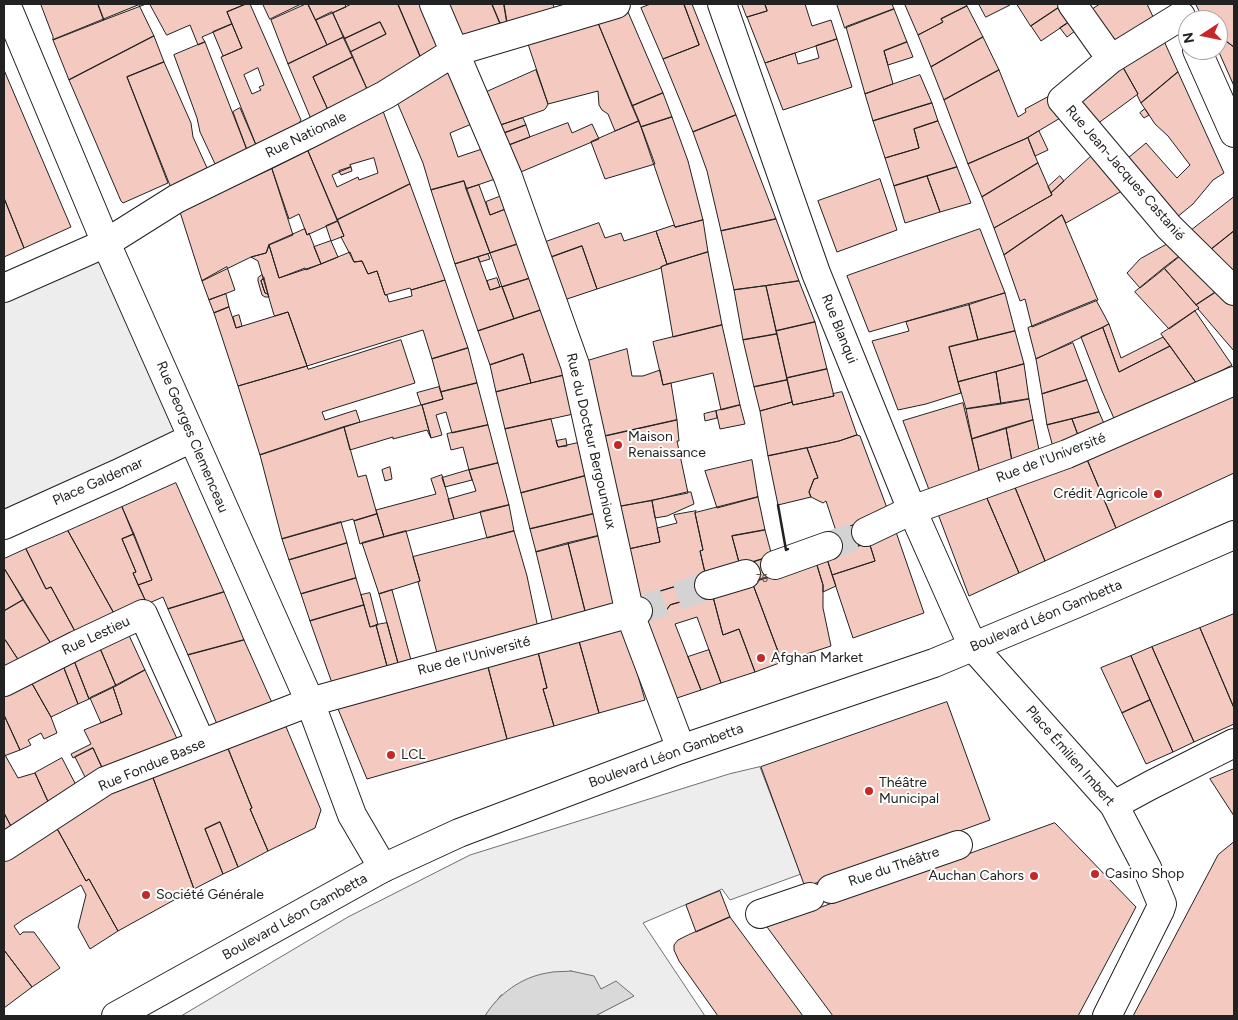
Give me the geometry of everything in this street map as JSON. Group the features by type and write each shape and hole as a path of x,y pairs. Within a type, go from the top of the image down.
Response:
{"street":[{"name":"Rue Georges Clemenceau","path":"6,4 106,243 310,702 352,815 383,868"},
{"name":"Rue du Docteur Bergounioux","path":"434,4 508,177 575,365 634,612 681,749"},
{"name":"Rue Nationale","path":"4,288 106,243 176,199 385,95 454,52 616,4"},
{"name":"Rue Blanqui","path":"722,4 816,273 912,510 974,647"},
{"path":"1072,4 1111,59 1178,19"},
{"name":"Rue Jean-Jacques Castanié","path":"1111,59 1062,100 1169,228 1234,291"},
{"path":"1203,60 1226,100 1234,133"},
{"name":"Rue de l'Université","path":"866,532 912,510 1067,454 1234,381"},
{"name":"Place Galdemar","path":"4,525 192,438"},
{"name":"Boulevard Léon Gambetta","path":"116,1016 383,868 459,833 681,749 902,675 974,647 1234,535"},
{"path":"775,565 828,546"},
{"path":"709,585 746,574"},
{"name":"Rue de l'Université","path":"310,702 634,612"},
{"name":"Rue Lestieu","path":"4,682 77,644 143,614 202,743"},
{"name":"Place Émilien Imbert","path":"974,647 1114,805 1147,868 1162,904 1107,1016"},
{"name":"Rue Fondue Basse","path":"4,848 105,781 310,702"},
{"path":"1114,805 1234,743"},
{"name":"Rue du Théâtre","path":"760,914 958,845"}],"shaded area":[{"path":"106,243 192,438 4,525 4,288"},
{"path":"760,767 801,874 730,900 722,889 643,923 705,1016 595,1016 633,996 601,989 501,995 485,1016 181,1016 348,917 470,855 729,774"},
{"path":"571,971 594,976 601,989 616,981 634,996 595,1016 485,1016 504,994 529,978 553,972"}],"building":[{"path":"41,4 98,4 104,20 53,40"},
{"path":"98,4 146,4 104,20"},
{"path":"150,4 246,4 227,12 232,24 202,37 205,42 198,45 190,25 167,35"},
{"path":"250,4 301,120 298,125 256,145 221,57 242,48 227,12","holes":["258,68 264,85 259,87 261,90 252,94 244,75"]},
{"path":"263,4 301,4 270,19"},
{"path":"308,4 327,45 288,64 271,20"},
{"path":"308,4 345,4 346,7 316,20"},
{"path":"352,4 398,4 421,58 367,89 350,52 386,34 380,22 344,39 333,13"},
{"path":"398,4 425,4 442,45 421,58"},
{"path":"445,4 492,4 500,23 458,39"},
{"path":"492,4 504,4 507,22 500,23"},
{"path":"504,4 553,4 555,11 507,22"},
{"path":"651,4 684,4 699,45 663,59 641,8"},
{"path":"684,4 692,4 736,115 693,132 663,59 699,45"},
{"path":"742,4 765,4 767,11 747,17"},
{"path":"765,4 805,4 812,26 831,20 837,39 765,63 747,17 767,11"},
{"path":"837,4 892,4 894,9 845,28"},
{"path":"966,4 967,6 941,19 943,22 918,35 905,5"},
{"path":"979,4 1010,4 1010,5 986,17"},
{"path":"1017,4 1064,4 1031,26"},
{"path":"1064,4 1075,18 1041,41 1031,26"},
{"path":"1100,4 1147,4 1155,21 1121,50 1087,13"},
{"path":"1196,4 1234,4 1234,47 1228,43 1228,10 1199,10"},
{"path":"139,5 154,36 69,80 53,40"},
{"path":"967,6 983,37 931,67 918,35 943,22 941,19"},
{"path":"894,9 907,42 884,51 893,84 865,94 846,27"},
{"path":"332,12 344,37 327,45 316,20"},
{"path":"628,12 663,93 632,106 598,23"},
{"path":"1072,20 1079,28 1067,37 1060,28"},
{"path":"380,22 386,34 350,52 344,39"},
{"path":"598,23 639,121 615,131 608,114 599,105 598,91 548,104 528,44"},
{"path":"232,24 242,48 223,56 213,32"},
{"path":"154,36 164,62 127,77 168,183 123,203 69,80"},
{"path":"344,37 353,57 313,77 328,110 311,119 288,64"},
{"path":"983,37 999,70 944,100 931,67"},
{"path":"837,39 852,87 783,110 765,63 795,53 798,64 819,58 816,46"},
{"path":"1164,41 1178,72 1141,103 1120,62"},
{"path":"205,42 247,150 216,166 200,132 197,118 174,55"},
{"path":"907,42 913,57 888,65 884,51"},
{"path":"1228,43 1234,47 1234,86 1222,60 1228,60"},
{"path":"353,57 367,89 328,110 313,77"},
{"path":"164,62 191,123 193,137 208,170 171,188 127,77"},
{"path":"1120,62 1138,94 1093,127 1071,101"},
{"path":"4,70 71,227 24,248 4,198"},
{"path":"536,70 548,104 546,108 495,127 482,94"},
{"path":"999,70 1018,117 1026,112 1025,109 1051,95 1067,114 1025,139 968,164 944,100"},
{"path":"451,71 474,123 450,133 458,157 485,148 498,178 466,189 464,181 431,190 423,163 397,102"},
{"path":"1178,72 1224,173 1213,180 1193,204 1171,222 1122,163 1146,143 1177,178 1190,165 1168,136 1155,124 1141,103"},
{"path":"920,75 932,103 873,121 865,94"},
{"path":"663,93 672,117 641,127 632,106"},
{"path":"932,103 938,121 914,129 919,148 885,158 873,121"},
{"path":"240,108 256,145 247,150 233,112"},
{"path":"1145,109 1149,115 1144,118 1140,113"},
{"path":"383,111 410,184 337,220 308,151","holes":["374,158 378,173 359,180 358,177 337,187 332,175 351,167 350,165"]},
{"path":"736,115 776,219 721,231 707,171 693,132"},
{"path":"672,117 688,161 703,220 675,227 641,127"},
{"path":"523,118 526,125 499,135 495,127"},
{"path":"639,121 655,164 605,179 591,142"},
{"path":"938,121 957,167 894,186 885,158 919,148 914,129"},
{"path":"568,123 572,133 592,124 599,139 516,174 504,147"},
{"path":"526,125 530,137 504,147 499,135"},
{"path":"1039,131 1048,150 1035,156 1028,138"},
{"path":"1028,138 1038,163 982,197 968,164"},
{"path":"308,151 338,221 307,235 299,214 289,219 272,169"},
{"path":"1097,151 1127,188 1066,223 1062,215 1004,255 994,228 1052,195 1051,193"},
{"path":"1038,163 1052,195 994,228 982,197"},
{"path":"351,167 352,171 341,175 339,171"},
{"path":"957,167 971,203 940,212 927,176"},
{"path":"272,169 293,235 269,245 266,253 251,257 202,281 180,212"},
{"path":"927,176 940,212 905,223 894,186"},
{"path":"1060,176 1064,181 1051,193 1048,187"},
{"path":"880,179 897,230 837,252 818,201"},
{"path":"464,181 490,253 455,264 431,190"},
{"path":"410,184 445,280 385,295 377,271 368,274 362,261 354,262 341,237 344,236 337,220"},
{"path":"479,185 490,215 508,208 521,243 490,253 466,189"},
{"path":"504,195 508,208 490,215 486,202"},
{"path":"1234,197 1234,231 1204,255 1184,236"},
{"path":"4,198 24,248 4,257"},
{"path":"1062,215 1098,300 1032,327 1025,299 1020,301 1004,255"},
{"path":"776,219 799,281 734,290 721,231"},
{"path":"703,220 708,252 667,264 656,231 674,225 675,227"},
{"path":"338,221 344,236 331,241 326,226"},
{"path":"599,223 605,238 621,233 624,241 656,231 667,264 661,268 597,289 582,246 546,259 540,244"},
{"path":"305,229 307,235 309,233 321,264 279,278 269,245"},
{"path":"980,229 1005,293 869,332 847,276"},
{"path":"1234,231 1234,285 1204,255"},
{"path":"331,241 338,257 321,264 314,247"},
{"path":"1173,241 1185,252 1140,288 1127,273 1140,259"},
{"path":"521,243 534,277 502,287 490,253"},
{"path":"269,245 279,278 305,268 306,270 350,252 354,262 362,261 368,274 377,271 389,302 412,296 411,290 445,280 468,348 432,359 423,330 307,366 288,312 274,315 258,261 251,257 266,253"},
{"path":"582,246 597,289 561,301 546,259"},
{"path":"708,252 722,325 673,337 661,267"},
{"path":"1185,252 1222,288 1196,305 1164,268"},
{"path":"488,254 490,259 480,262 478,257"},
{"path":"478,257 490,290 502,286 514,319 478,331 455,264"},
{"path":"227,267 235,290 209,300 202,281"},
{"path":"1164,268 1199,308 1169,329 1135,292"},
{"path":"262,275 264,278 261,281 265,293 269,297 262,295 258,278"},
{"path":"534,277 547,308 514,319 502,287"},
{"path":"264,278 268,294 265,293 261,281"},
{"path":"497,278 500,287 490,290 487,281"},
{"path":"799,281 815,322 776,331 766,286"},
{"path":"766,286 777,334 743,340 734,290"},
{"path":"1222,288 1234,300 1234,351 1196,305"},
{"path":"1005,293 1015,331 978,340 969,305"},
{"path":"226,294 229,307 214,313 209,300"},
{"path":"1096,300 1109,324 1036,359 1028,328"},
{"path":"969,305 978,340 949,347 961,393 926,404 898,410 872,341 909,331 906,322"},
{"path":"229,307 236,328 288,312 307,366 238,386 214,313"},
{"path":"547,308 569,374 531,383 523,354 490,365 478,331"},
{"path":"1195,311 1232,365 1197,384 1161,334"},
{"path":"239,315 242,326 236,328 233,317"},
{"path":"815,322 827,369 787,378 776,331"},
{"path":"1109,324 1121,358 1163,337 1170,346 1119,372 1103,328"},
{"path":"722,325 740,405 721,410 713,373 663,385 653,342"},
{"path":"1103,328 1119,372 1170,346 1197,384 1116,423 1081,337"},
{"path":"1015,331 1024,364 958,382 949,347"},
{"path":"777,334 787,380 754,387 743,340"},
{"path":"401,340 415,383 322,412 325,420 356,410 360,422 260,455 238,386 307,366 308,369"},
{"path":"1073,343 1087,380 1042,394 1036,359"},
{"path":"468,348 477,383 441,392 432,359"},
{"path":"627,349 632,376 643,376 660,370 663,385 671,383 677,420 601,437 584,362"},
{"path":"523,354 531,383 496,392 490,365"},
{"path":"1024,364 1029,399 1001,404 996,372"},
{"path":"827,369 834,396 793,405 787,378"},
{"path":"996,372 1001,404 966,409 958,382"},
{"path":"569,374 578,413 505,429 496,392"},
{"path":"787,380 792,402 760,411 754,387"},
{"path":"1087,380 1099,412 1047,425 1042,394"},
{"path":"477,383 488,425 452,433 446,412 436,415 442,435 431,438 422,405 443,399 441,392"},
{"path":"439,387 443,399 421,405 417,393"},
{"path":"1234,389 1234,473 1116,528 1086,457"},
{"path":"842,392 857,435 839,441 768,456 760,411 792,402 793,405 834,396 833,394"},
{"path":"1029,399 1033,420 972,439 966,409"},
{"path":"963,403 980,474 931,495 903,421"},
{"path":"422,405 431,438 427,430 393,439 393,437 350,450 344,427"},
{"path":"740,405 745,424 720,429 716,411"},
{"path":"716,411 717,418 705,421 704,414"},
{"path":"1099,412 1106,428 1079,438 1072,419"},
{"path":"551,419 558,447 585,441 592,474 521,493 505,429"},
{"path":"1072,419 1079,438 1053,447 1047,425"},
{"path":"677,420 679,441 677,441 688,493 617,507 601,437"},
{"path":"1033,420 1039,450 1012,461 1006,428"},
{"path":"488,425 498,463 469,470 463,447 451,450 447,434"},
{"path":"344,427 358,477 366,475 377,514 282,539 260,455"},
{"path":"1006,428 1012,461 980,474 972,439"},
{"path":"857,435 860,436 887,508 884,514 836,531 826,501 823,503 811,497 809,492 814,479 818,478 807,448"},
{"path":"566,439 567,446 558,447 556,441"},
{"path":"807,448 818,478 814,479 809,492 811,497 778,505 768,456"},
{"path":"1086,457 1116,528 1045,561 1014,485"},
{"path":"752,460 758,497 717,508 705,471"},
{"path":"498,463 509,505 454,519 448,499 476,491 469,470"},
{"path":"390,467 392,479 385,481 382,470"},
{"path":"469,470 472,480 445,487 442,478"},
{"path":"592,474 601,512 530,529 521,493"},
{"path":"442,475 454,519 384,537 376,510 436,494 431,479"},
{"path":"176,483 224,592 168,609 163,597 147,604 138,585 152,580 122,507"},
{"path":"1014,485 1045,561 1019,573 986,496"},
{"path":"691,492 694,504 667,516 655,518 652,501"},
{"path":"986,496 1019,573 969,596 938,514"},
{"path":"758,497 765,530 732,536 740,566 706,577 700,551 703,550 695,513"},
{"path":"652,501 660,542 624,550 617,507"},
{"path":"509,505 514,531 487,538 480,512"},
{"path":"122,507 134,534 122,539 136,572 133,573 147,604 116,617 68,531"},
{"path":"696,511 703,550 700,551 706,577 635,599 624,550 660,542 657,528 677,523 674,515"},
{"path":"601,512 606,534 536,552 530,529"},
{"path":"377,514 384,537 360,544 354,521"},
{"path":"341,522 347,543 289,560 282,539"},
{"path":"863,522 869,542 830,557 825,535"},
{"path":"765,530 772,556 740,566 732,536"},
{"path":"68,531 116,617 77,635 51,587 46,589 26,549"},
{"path":"406,531 420,581 379,594 362,543"},
{"path":"514,531 527,576 538,628 437,653 413,557"},
{"path":"896,532 924,613 853,638 832,575 875,561 869,542"},
{"path":"134,534 152,580 138,585 133,573 136,572 122,539"},
{"path":"606,534 622,605 586,615 568,543"},
{"path":"869,542 875,561 832,575 827,559"},
{"path":"347,543 356,578 301,594 289,560"},
{"path":"568,543 586,615 553,623 536,552"},
{"path":"26,549 46,589 51,587 77,635 53,647 4,568 4,559"},
{"path":"772,556 778,575 752,582 740,566"},
{"path":"827,559 836,586 823,592 823,585 816,562"},
{"path":"816,562 823,585 823,608 831,646 782,662 752,582"},
{"path":"4,568 23,600 4,611"},
{"path":"707,577 712,593 670,605 663,615 642,622 635,599"},
{"path":"356,578 364,605 310,621 301,594"},
{"path":"752,582 782,662 755,672 739,629 723,635 712,593"},
{"path":"392,590 411,660 398,663 379,594"},
{"path":"224,592 244,640 188,655 168,609"},
{"path":"370,593 378,625 370,627 361,595"},
{"path":"712,593 723,635 739,629 755,672 721,683 697,617 675,624 701,690 674,699 642,622 663,615 670,605"},
{"path":"23,600 53,647 21,664 4,638 4,611"},
{"path":"364,605 370,627 376,625 387,666 332,683 310,621"},
{"path":"1234,614 1234,708 1200,628"},
{"path":"387,623 398,663 387,666 376,625"},
{"path":"624,627 645,700 599,713 579,641"},
{"path":"1200,628 1234,708 1234,724 1194,742 1152,647"},
{"path":"127,631 145,670 116,686 99,646"},
{"path":"244,640 273,705 219,729 188,655"},
{"path":"6,641 21,664 4,674 4,642"},
{"path":"579,641 599,713 554,726 543,689 547,688 538,652"},
{"path":"99,646 116,686 89,699 73,658"},
{"path":"1152,647 1194,742 1173,752 1131,656"},
{"path":"709,650 721,683 701,690 688,657"},
{"path":"538,652 547,688 543,689 554,726 507,739 488,667"},
{"path":"1131,656 1150,700 1122,713 1101,668"},
{"path":"73,658 89,699 78,704 62,663"},
{"path":"62,663 78,704 51,717 30,680"},
{"path":"488,667 507,739 367,779 338,709"},
{"path":"145,670 179,743 105,774 93,748 73,758 71,754 91,744 84,730 122,714 113,687"},
{"path":"30,680 51,717 57,733 44,739 41,733 28,740 31,745 20,750 4,715 4,695"},
{"path":"113,687 122,714 101,723 90,698"},
{"path":"1150,700 1173,752 1146,764 1122,713"},
{"path":"947,702 990,820 805,887 761,767"},
{"path":"4,715 20,750 4,756"},
{"path":"284,722 321,810 315,828 268,851 227,746"},
{"path":"227,746 268,851 238,867 220,822 205,829 223,874 194,889 152,775"},
{"path":"93,748 105,774 88,783 75,757"},
{"path":"5,755 18,778 35,773 50,806 13,830 4,813"},
{"path":"62,758 78,789 50,806 35,773"},
{"path":"1234,769 1234,816 1210,779"},
{"path":"152,775 194,889 118,931 89,879 86,881 54,823 116,788"},
{"path":"4,813 13,830 4,836"},
{"path":"220,822 238,867 223,874 205,829"},
{"path":"54,823 86,881 89,879 118,931 90,949 78,927 86,895 81,885 24,919 14,926 20,935 23,932 34,932 60,968 32,987 4,950 4,858"},
{"path":"1055,823 1136,907 1078,1016 833,1016 767,927"},
{"path":"1234,842 1234,1016 1133,1016 1218,855"},
{"path":"720,891 730,917 696,932 686,905"},
{"path":"730,917 803,1016 718,1016 679,961 674,945 678,940 688,935"},
{"path":"4,950 32,987 4,1008"}],"tunnel":[{"path":"828,546 866,532"},
{"path":"638,611 709,585"}],"wall":[{"path":"778,505 786,550 788,549"}],"place":[{"name":"Maison Renaissance","path":"618,445"},
{"name":"Crédit Agricole","path":"1158,494"},
{"name":"Afghan Market","path":"761,658"},
{"name":"LCL","path":"391,755"},
{"name":"Théâtre Municipal","path":"869,791"},
{"name":"Casino Shop","path":"1095,874"},
{"name":"Auchan Cahors","path":"1034,876"},
{"name":"Société Générale","path":"146,895"}]}
